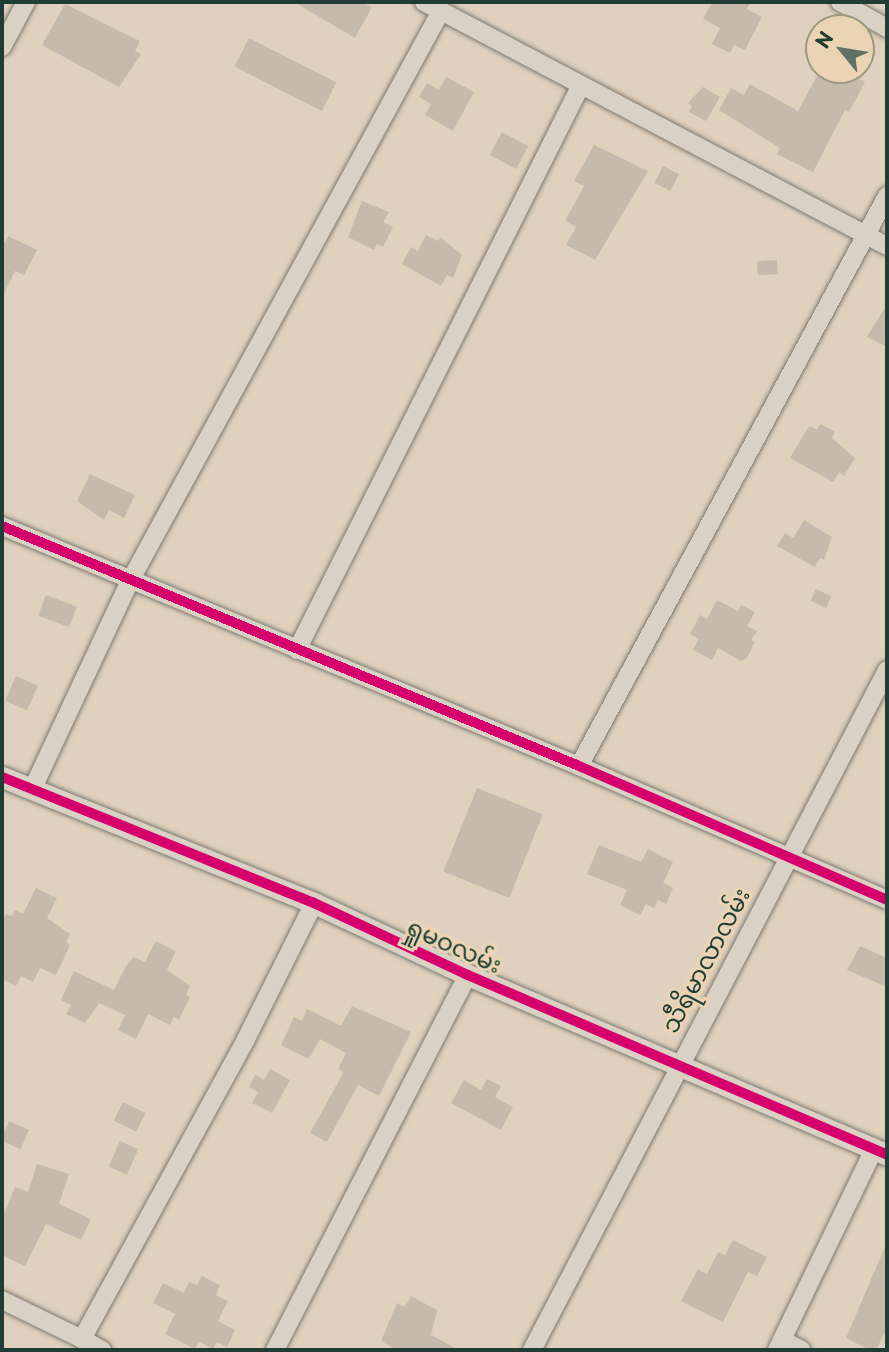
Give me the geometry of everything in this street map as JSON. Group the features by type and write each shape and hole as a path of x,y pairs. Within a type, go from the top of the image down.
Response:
{"street":[{"path":"2,47 26,2"},
{"path":"424,2 887,246"},
{"path":"840,2 887,28"},
{"path":"32,790 130,581 440,11"},
{"path":"297,650 582,85"},
{"path":"579,766 887,196"},
{"path":"2,526 579,766 887,900"},
{"name":"သီရိမာလာလမ်း","path":"532,1350 679,1063 887,670"},
{"name":"ရှုမဝလမ်း","path":"2,777 314,903 468,975 679,1063 881,1152"},
{"path":"82,1339 246,1039 314,903"},
{"path":"275,1350 468,975"},
{"path":"802,1350 779,1345 881,1152"},
{"path":"2,1300 102,1350"}],"building":[{"path":"294,2 361,2 372,7 355,38"},
{"path":"712,2 751,2 747,9 762,17 745,50 734,45 730,53 712,44 720,28 703,19"},
{"path":"65,4 140,41 135,51 141,54 119,87 42,45"},
{"path":"249,38 336,82 322,111 234,67"},
{"path":"446,77 474,92 453,131 425,115 431,104 419,97 427,83 439,90"},
{"path":"750,84 798,111 812,84 864,84 849,112 845,110 813,172 777,154 780,148 719,110 731,88 744,95"},
{"path":"703,87 720,97 706,121 689,112 692,106 688,103"},
{"path":"502,132 528,146 516,169 490,155"},
{"path":"594,145 648,171 595,260 566,245 576,227 565,221 584,186 574,181"},
{"path":"663,166 679,174 670,191 654,183"},
{"path":"362,201 389,212 383,222 393,227 383,247 377,244 374,250 348,237"},
{"path":"426,235 438,241 440,237 462,255 453,278 447,275 441,286 402,264 411,247 418,251"},
{"path":"8,236 37,250 24,275 15,271 2,298 2,248"},
{"path":"777,260 778,274 758,275 757,261"},
{"path":"887,304 887,347 867,337"},
{"path":"820,424 835,432 832,438 855,458 844,476 839,472 833,482 790,458 809,426 817,430"},
{"path":"90,474 135,495 124,518 109,510 104,520 77,501"},
{"path":"804,520 832,537 824,560 820,558 815,567 777,546 785,533 793,538"},
{"path":"816,589 831,596 826,608 811,601"},
{"path":"46,595 77,607 69,627 38,616"},
{"path":"717,600 738,611 741,605 755,612 747,626 757,631 751,640 755,642 747,658 741,661 718,648 712,660 693,650 699,639 690,634 700,615 707,619"},
{"path":"16,676 38,686 27,710 5,701"},
{"path":"477,788 543,815 509,898 443,871"},
{"path":"599,845 641,862 648,849 673,862 663,883 673,888 666,904 658,900 654,908 646,904 640,915 620,905 627,890 587,874"},
{"path":"36,888 57,898 47,918 70,934 66,942 70,945 56,975 40,968 33,982 21,976 16,986 2,979 2,922 6,914 12,916 15,910 23,914"},
{"path":"156,941 176,951 167,970 190,986 186,995 190,997 179,1020 174,1017 170,1025 148,1014 136,1039 118,1030 125,1015 99,1003 85,1023 66,1014 71,1005 61,1000 74,971 114,990 126,966 134,957 145,962"},
{"path":"860,946 887,958 887,987 847,970"},
{"path":"352,1006 411,1032 379,1096 358,1085 327,1142 310,1133 341,1077 343,1072 338,1069 346,1053 320,1039 309,1059 281,1045 294,1017 302,1021 307,1009 341,1026"},
{"path":"270,1069 290,1080 272,1113 252,1103 258,1092 249,1087 255,1075 264,1080"},
{"path":"487,1079 501,1086 495,1097 513,1107 501,1130 451,1103 464,1080 481,1090"},
{"path":"123,1102 145,1113 136,1132 114,1121"},
{"path":"9,1121 29,1130 21,1149 2,1141"},
{"path":"120,1141 138,1149 127,1175 109,1167"},
{"path":"37,1164 69,1174 59,1204 91,1219 81,1240 46,1224 25,1266 2,1255 2,1218 15,1187 28,1192"},
{"path":"733,1240 767,1257 757,1276 748,1272 723,1322 681,1301 698,1269 707,1274 718,1252 725,1255"},
{"path":"887,1242 887,1328 876,1350 870,1350 846,1338"},
{"path":"202,1276 220,1285 216,1295 228,1301 218,1321 235,1330 227,1347 217,1342 213,1349 199,1342 195,1349 165,1334 175,1314 153,1303 163,1283 184,1293 189,1282 197,1285"},
{"path":"411,1296 437,1310 431,1335 459,1350 397,1350 381,1341 397,1303 405,1307"}],"cycle path":[{"path":"2,526 579,766 887,900"},
{"path":"2,777 314,903 468,975 887,1155"}]}
